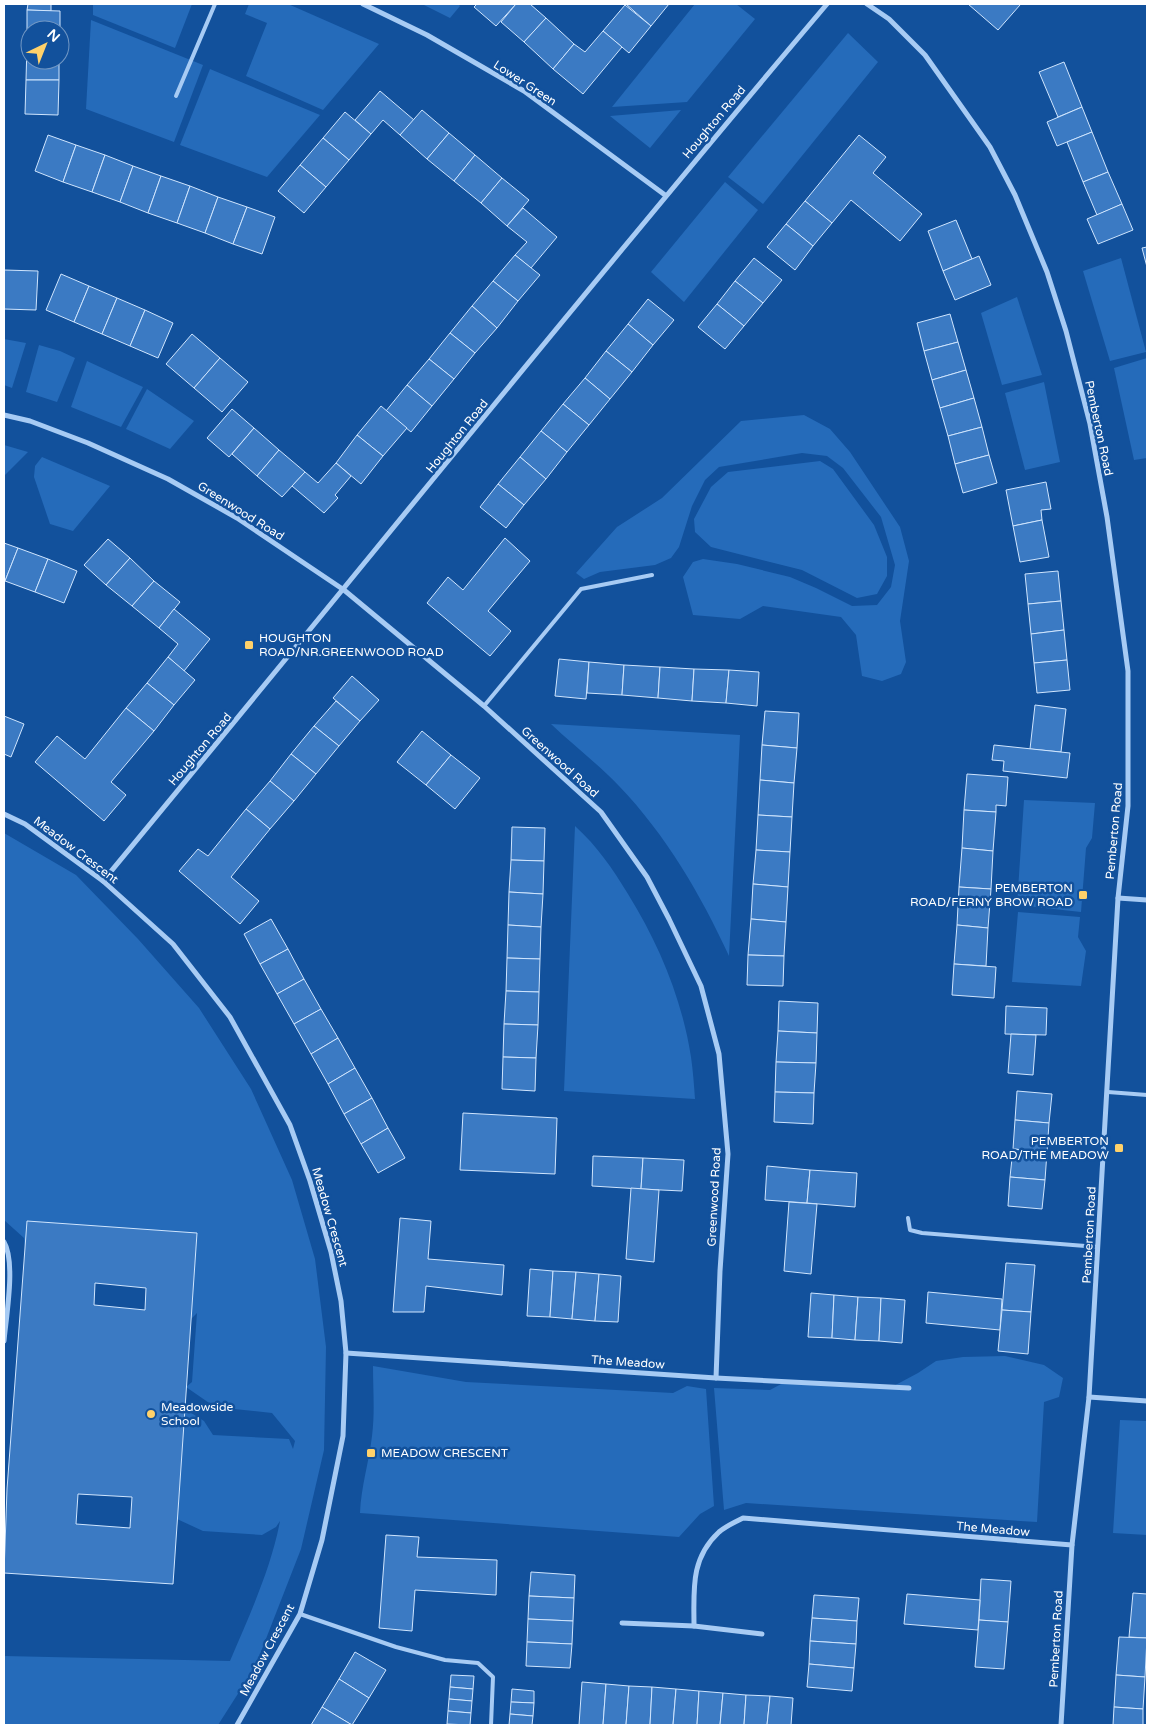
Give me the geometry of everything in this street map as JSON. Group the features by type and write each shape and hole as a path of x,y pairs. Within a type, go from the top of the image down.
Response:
{"street":[{"name":"Lower Green","path":"363,4 427,35 524,91 665,195"},
{"name":"Houghton Road","path":"103,881 344,590 665,195 827,4"},
{"name":"Pemberton Road","path":"867,4 889,19 925,55 990,147 1015,194 1043,264 1066,331 1090,424 1106,508 1128,671 1128,806 1118,898 1089,1397 1072,1545 1061,1725"},
{"name":"Greenwood Road","path":"4,415 30,421 88,443 168,479 236,518 344,590 484,706 601,812 647,877 701,986 720,1054 728,1154 720,1270 716,1378"},
{"name":"Meadow Crescent","path":"4,814 25,824 103,881 173,944 230,1017 290,1125 310,1180 331,1252 341,1301 346,1353 343,1436 322,1540 300,1614 237,1725"},
{"path":"1118,898 1147,900"},
{"path":"4,1242 9,1250 10,1267 4,1341"},
{"name":"The Meadow","path":"346,1353 716,1378 909,1388"},
{"path":"1089,1397 1147,1401"},
{"name":"The Meadow","path":"694,1626 694,1577 699,1558 720,1531 743,1518 1072,1545"},
{"path":"622,1623 694,1626 762,1634"}],"lane":[{"path":"176,96 215,4"},
{"path":"484,706 581,590 652,574"},
{"path":"1108,1092 1147,1095"},
{"path":"908,1218 910,1230 922,1233 1098,1247"},
{"path":"300,1614 396,1647 444,1660 478,1663 494,1677 491,1725"}],"shaded area":[{"path":"93,4 192,4 175,48 93,15"},
{"path":"249,4 288,4 379,44 323,110 246,76 267,23 245,14"},
{"path":"422,4 458,4 460,6 450,18"},
{"path":"695,4 736,4 755,19 687,102 612,107"},
{"path":"91,20 203,65 174,142 86,109"},
{"path":"848,33 878,62 763,204 728,177"},
{"path":"210,69 320,115 267,177 180,145"},
{"path":"681,110 650,148 610,116"},
{"path":"725,182 758,210 684,302 651,272"},
{"path":"1121,258 1146,352 1110,361 1083,271"},
{"path":"1017,297 1042,375 1002,385 981,313"},
{"path":"4,339 26,343 12,388 4,385"},
{"path":"39,345 75,358 57,402 26,392"},
{"path":"1147,358 1147,458 1134,460 1114,368"},
{"path":"87,361 143,387 121,427 71,407"},
{"path":"1044,382 1060,462 1025,470 1005,393"},
{"path":"147,389 194,421 170,449 126,429"},
{"path":"804,415 830,429 850,452 900,527 909,561 900,621 906,662 901,674 882,681 862,676 856,635 841,617 763,606 740,619 693,615 683,577 693,562 703,559 737,564 790,577 852,606 877,605 891,587 895,565 881,517 843,468 827,456 802,453 719,467 705,480 692,506 679,547 671,558 655,565 600,572 584,579 576,573 617,527 662,498 741,421"},
{"path":"4,445 28,452 4,476"},
{"path":"42,457 110,486 73,531 50,524 34,477 35,466"},
{"path":"820,461 833,469 874,525 887,557 887,576 877,594 857,598 802,570 711,547 695,532 694,519 711,487 728,472"},
{"path":"551,724 740,735 729,956 694,888 652,825 611,778"},
{"path":"1024,800 1095,803 1092,838 1086,848 1081,912 1017,905"},
{"path":"575,826 598,850 616,875 650,932 659,952 682,1014 692,1062 695,1099 564,1091"},
{"path":"4,833 76,875 138,939 199,1008 251,1089 292,1180 315,1259 326,1347 324,1450 301,1549 255,1667 218,1725 4,1725 4,1656 230,1661 265,1575 280,1521 276,1527 262,1535 203,1531 177,1519 185,1409 204,1421 213,1435 289,1439 293,1449 295,1441 272,1413 215,1407 186,1387 192,1382 197,1313 191,1319 197,1233 25,1251 24,1238 4,1220"},
{"path":"1018,912 1080,917 1078,937 1086,951 1081,986 1012,982"},
{"path":"1005,1356 1044,1365 1063,1378 1059,1397 1044,1402 1037,1522 746,1503 724,1510 714,1388 770,1390 783,1383 888,1389 936,1361 963,1357"},
{"path":"373,1366 466,1382 673,1393 687,1386 706,1389 714,1506 700,1514 679,1537 360,1513 373,1427"},
{"path":"1120,1420 1147,1421 1147,1535 1113,1533"}],"building":[{"path":"28,4 51,4 51,11 27,10"},
{"path":"477,4 516,4 496,26 474,7"},
{"path":"516,4 530,4 546,18 524,42 501,22"},
{"path":"626,4 669,4 651,26"},
{"path":"968,4 1019,4 1020,5 998,30"},
{"path":"625,5 651,26 629,53 603,31"},
{"path":"27,10 60,11 60,20 27,20"},
{"path":"546,18 574,44 553,69 524,42"},
{"path":"603,31 622,47 583,94 553,69 574,44 585,52"},
{"path":"1064,62 1082,107 1058,117 1039,72"},
{"path":"26,70 59,70 59,80 26,80"},
{"path":"26,80 59,80 58,115 25,114"},
{"path":"380,91 414,120 400,135 383,120 371,134 355,120"},
{"path":"1082,107 1092,132 1057,146 1047,122"},
{"path":"422,110 449,133 427,159 400,135"},
{"path":"345,112 371,134 349,160 323,138"},
{"path":"1092,132 1108,172 1083,182 1067,142"},
{"path":"449,133 475,155 454,181 427,159"},
{"path":"48,135 76,145 63,182 35,171"},
{"path":"859,135 886,157 873,173 922,214 900,241 851,200 832,223 805,201"},
{"path":"323,138 349,160 326,187 300,165"},
{"path":"76,145 105,155 92,192 63,182"},
{"path":"105,155 133,166 120,202 92,192"},
{"path":"475,155 502,178 481,203 454,181"},
{"path":"300,165 326,187 304,213 278,191"},
{"path":"133,166 161,176 148,213 120,202"},
{"path":"1108,172 1122,204 1097,215 1083,182"},
{"path":"161,176 190,186 177,223 148,213"},
{"path":"502,178 529,200 507,226 481,203"},
{"path":"190,186 218,197 205,233 177,223"},
{"path":"218,197 247,207 233,244 205,233"},
{"path":"805,201 832,223 813,246 786,224"},
{"path":"1122,204 1133,230 1098,244 1087,219"},
{"path":"247,207 275,217 262,254 233,244"},
{"path":"523,208 557,237 531,268 515,255 527,242 507,226"},
{"path":"956,220 972,259 943,271 928,231"},
{"path":"786,224 813,246 795,270 767,247"},
{"path":"1147,247 1147,267 1142,248"},
{"path":"515,255 540,275 518,301 493,281"},
{"path":"979,256 991,285 955,300 943,271"},
{"path":"754,258 782,280 763,303 735,281"},
{"path":"4,270 38,271 36,310 4,309"},
{"path":"61,274 89,286 74,322 46,310"},
{"path":"493,281 518,301 497,328 472,306"},
{"path":"735,281 763,303 744,326 717,304"},
{"path":"89,286 117,298 102,334 74,322"},
{"path":"117,298 145,310 130,346 102,334"},
{"path":"648,299 674,320 653,345 628,324"},
{"path":"717,304 744,326 725,349 698,327"},
{"path":"472,306 497,328 475,353 450,333"},
{"path":"145,310 173,323 158,358 130,346"},
{"path":"950,314 958,342 924,351 917,323"},
{"path":"628,324 653,345 632,372 606,351"},
{"path":"450,333 475,353 454,379 429,359"},
{"path":"192,334 220,358 194,388 166,364"},
{"path":"958,342 966,370 932,380 924,351"},
{"path":"606,351 632,372 610,399 585,378"},
{"path":"220,358 248,382 222,412 194,388"},
{"path":"429,359 454,379 432,406 407,385"},
{"path":"966,370 974,398 940,408 932,380"},
{"path":"585,378 610,399 589,425 563,404"},
{"path":"407,385 432,406 411,432 386,411"},
{"path":"974,398 982,427 948,436 940,408"},
{"path":"563,404 589,425 567,452 541,431"},
{"path":"381,406 407,428 383,456 357,435"},
{"path":"232,409 254,428 229,457 207,438"},
{"path":"982,427 989,455 955,464 948,436"},
{"path":"254,428 279,450 257,476 232,454"},
{"path":"541,431 567,452 546,479 520,457"},
{"path":"357,435 383,456 361,484 336,463"},
{"path":"279,450 305,472 282,497 257,476"},
{"path":"989,455 997,483 963,493 955,464"},
{"path":"520,457 546,479 524,505 498,484"},
{"path":"336,463 351,476 335,495 338,498 324,513 292,486 305,472 318,483"},
{"path":"1046,482 1051,509 1041,510 1042,520 1013,526 1006,490"},
{"path":"498,484 524,505 506,528 480,507"},
{"path":"1042,520 1049,557 1020,562 1013,526"},
{"path":"505,538 530,561 488,611 511,631 490,656 427,603 448,577 463,590"},
{"path":"108,539 130,558 106,585 84,565"},
{"path":"4,543 18,548 5,581 4,580"},
{"path":"18,548 48,559 35,592 5,581"},
{"path":"130,558 154,581 132,606 106,585"},
{"path":"48,559 77,571 64,603 35,592"},
{"path":"1058,571 1061,601 1028,604 1025,574"},
{"path":"154,581 180,602 159,628 132,606"},
{"path":"1061,601 1064,630 1031,634 1028,604"},
{"path":"174,609 210,639 184,671 168,657 178,644 159,628"},
{"path":"1064,630 1067,660 1034,663 1031,634"},
{"path":"168,657 195,680 174,705 147,683"},
{"path":"559,659 589,662 586,699 555,696"},
{"path":"1067,660 1070,690 1037,693 1034,663"},
{"path":"589,662 624,665 622,695 587,693"},
{"path":"624,665 660,667 658,698 622,695"},
{"path":"660,667 694,669 692,701 658,698"},
{"path":"694,669 729,670 726,703 692,701"},
{"path":"729,670 759,672 757,706 726,703"},
{"path":"352,676 379,700 360,721 333,698"},
{"path":"147,683 174,705 154,731 126,708"},
{"path":"336,701 360,721 339,746 314,726"},
{"path":"1035,705 1066,709 1061,752 1030,749"},
{"path":"126,708 154,731 111,782 126,795 104,821 35,762 57,736 85,759"},
{"path":"765,711 799,713 797,748 762,745"},
{"path":"4,716 24,724 11,757 4,754"},
{"path":"314,726 339,746 316,774 291,754"},
{"path":"422,731 451,755 426,785 397,762"},
{"path":"762,745 797,748 794,783 760,780"},
{"path":"994,745 1070,753 1067,778 1003,771 1004,761 992,760"},
{"path":"291,754 316,774 294,801 270,781"},
{"path":"451,755 480,778 455,809 426,785"},
{"path":"967,774 1008,777 1006,806 996,805 996,812 964,810"},
{"path":"760,780 794,783 792,817 758,815"},
{"path":"270,781 294,801 270,829 246,809"},
{"path":"246,809 270,829 231,877 259,901 240,924 179,871 198,849 208,856"},
{"path":"964,810 996,812 993,851 962,848"},
{"path":"758,815 792,817 790,852 756,850"},
{"path":"512,827 545,828 544,861 511,860"},
{"path":"962,848 993,851 991,889 959,887"},
{"path":"756,850 790,852 788,887 753,884"},
{"path":"511,860 544,861 543,894 509,892"},
{"path":"753,884 788,887 786,922 751,919"},
{"path":"959,887 991,889 988,928 957,925"},
{"path":"509,892 543,894 541,927 508,925"},
{"path":"271,919 288,949 260,964 244,934"},
{"path":"751,919 786,922 784,956 748,955"},
{"path":"508,925 541,927 540,959 507,958"},
{"path":"957,925 988,928 986,966 954,964"},
{"path":"288,949 304,979 277,994 260,964"},
{"path":"748,955 784,956 783,986 747,985"},
{"path":"507,958 540,959 539,992 506,991"},
{"path":"954,964 996,967 994,998 952,995"},
{"path":"304,979 321,1009 294,1024 277,994"},
{"path":"506,991 539,992 538,1025 504,1024"},
{"path":"779,1001 818,1003 817,1033 778,1031"},
{"path":"1006,1006 1047,1008 1046,1035 1005,1034"},
{"path":"321,1009 338,1038 311,1054 294,1024"},
{"path":"504,1024 538,1025 536,1058 503,1057"},
{"path":"778,1031 817,1033 816,1063 776,1062"},
{"path":"1011,1034 1036,1035 1033,1075 1008,1073"},
{"path":"338,1038 355,1068 328,1084 311,1054"},
{"path":"503,1057 536,1058 535,1091 502,1089"},
{"path":"776,1062 816,1063 814,1093 775,1092"},
{"path":"355,1068 372,1098 344,1114 328,1084"},
{"path":"1017,1091 1052,1094 1049,1123 1015,1120"},
{"path":"775,1092 814,1093 813,1124 774,1122"},
{"path":"372,1098 388,1128 361,1144 344,1114"},
{"path":"463,1113 557,1118 555,1174 460,1170"},
{"path":"1015,1120 1049,1123 1047,1152 1013,1149"},
{"path":"388,1128 405,1158 378,1173 361,1144"},
{"path":"1013,1149 1047,1152 1045,1180 1010,1177"},
{"path":"593,1156 643,1158 641,1189 592,1186"},
{"path":"643,1158 684,1160 682,1191 641,1189"},
{"path":"767,1166 810,1170 807,1203 765,1200"},
{"path":"810,1170 857,1173 855,1207 807,1203"},
{"path":"1010,1177 1045,1180 1042,1209 1008,1206"},
{"path":"631,1188 659,1190 654,1262 626,1259"},
{"path":"789,1202 817,1204 811,1274 784,1271"},
{"path":"400,1218 431,1221 428,1259 504,1265 502,1295 426,1286 424,1312 393,1312"},
{"path":"27,1221 197,1233 173,1584 4,1573 7,1489","holes":["95,1283 146,1288 145,1310 94,1305","78,1494 132,1497 130,1528 76,1524"]},
{"path":"1006,1263 1035,1265 1031,1312 1002,1310"},
{"path":"530,1269 553,1271 550,1317 527,1316"},
{"path":"553,1271 576,1272 572,1319 550,1317"},
{"path":"576,1272 599,1274 595,1321 572,1319"},
{"path":"599,1274 621,1276 618,1322 595,1321"},
{"path":"928,1292 1002,1299 1000,1330 926,1323"},
{"path":"811,1293 834,1295 832,1338 808,1337"},
{"path":"834,1295 858,1297 855,1340 832,1338"},
{"path":"858,1297 881,1298 879,1341 855,1340"},
{"path":"881,1298 905,1300 902,1343 879,1341"},
{"path":"1002,1310 1031,1312 1028,1354 998,1351"},
{"path":"386,1535 419,1537 417,1557 497,1560 496,1595 415,1590 412,1631 379,1628"},
{"path":"531,1572 575,1575 574,1598 529,1596"},
{"path":"981,1579 1011,1581 1008,1622 979,1620"},
{"path":"1133,1593 1147,1594 1147,1638 1129,1637"},
{"path":"907,1594 980,1600 978,1630 904,1624"},
{"path":"814,1595 859,1598 857,1621 812,1618"},
{"path":"529,1596 574,1598 573,1621 528,1619"},
{"path":"812,1618 857,1621 856,1644 810,1641"},
{"path":"528,1619 573,1621 572,1644 527,1642"},
{"path":"979,1620 1008,1622 1004,1669 975,1667"},
{"path":"1119,1637 1147,1638 1145,1677 1116,1675"},
{"path":"810,1641 856,1644 854,1668 809,1664"},
{"path":"527,1642 572,1644 570,1668 526,1666"},
{"path":"355,1652 386,1670 369,1698 339,1679"},
{"path":"809,1664 854,1668 852,1691 807,1687"},
{"path":"451,1675 474,1676 473,1689 450,1687"},
{"path":"1116,1675 1145,1677 1143,1709 1114,1707"},
{"path":"339,1679 369,1698 352,1725 322,1707"},
{"path":"582,1682 606,1684 603,1725 579,1725"},
{"path":"606,1684 629,1686 626,1725 603,1725"},
{"path":"629,1686 652,1687 650,1725 626,1725"},
{"path":"450,1687 473,1689 472,1701 449,1699"},
{"path":"652,1687 676,1689 673,1725 650,1725"},
{"path":"512,1689 534,1691 534,1703 511,1702"},
{"path":"676,1689 699,1691 697,1725 673,1725"},
{"path":"699,1691 723,1693 720,1725 697,1725"},
{"path":"723,1693 746,1695 744,1725 720,1725"},
{"path":"746,1695 770,1696 767,1725 744,1725"},
{"path":"770,1696 793,1698 791,1725 767,1725"},
{"path":"449,1699 472,1701 471,1713 448,1711"},
{"path":"511,1702 534,1703 533,1716 510,1714"},
{"path":"322,1707 352,1725 311,1725"},
{"path":"1114,1707 1143,1709 1143,1725 1113,1725"},
{"path":"448,1711 471,1713 470,1725 447,1724"},
{"path":"510,1714 533,1716 532,1725 509,1725"}],"place":[{"name":"HOUGHTON ROAD/NR.GREENWOOD ROAD","path":"249,645"},
{"name":"PEMBERTON ROAD/FERNY BROW ROAD","path":"1083,895"},
{"name":"PEMBERTON ROAD/THE MEADOW","path":"1119,1148"},
{"name":"Meadowside School","path":"151,1414"},
{"name":"MEADOW CRESCENT","path":"371,1453"}]}
